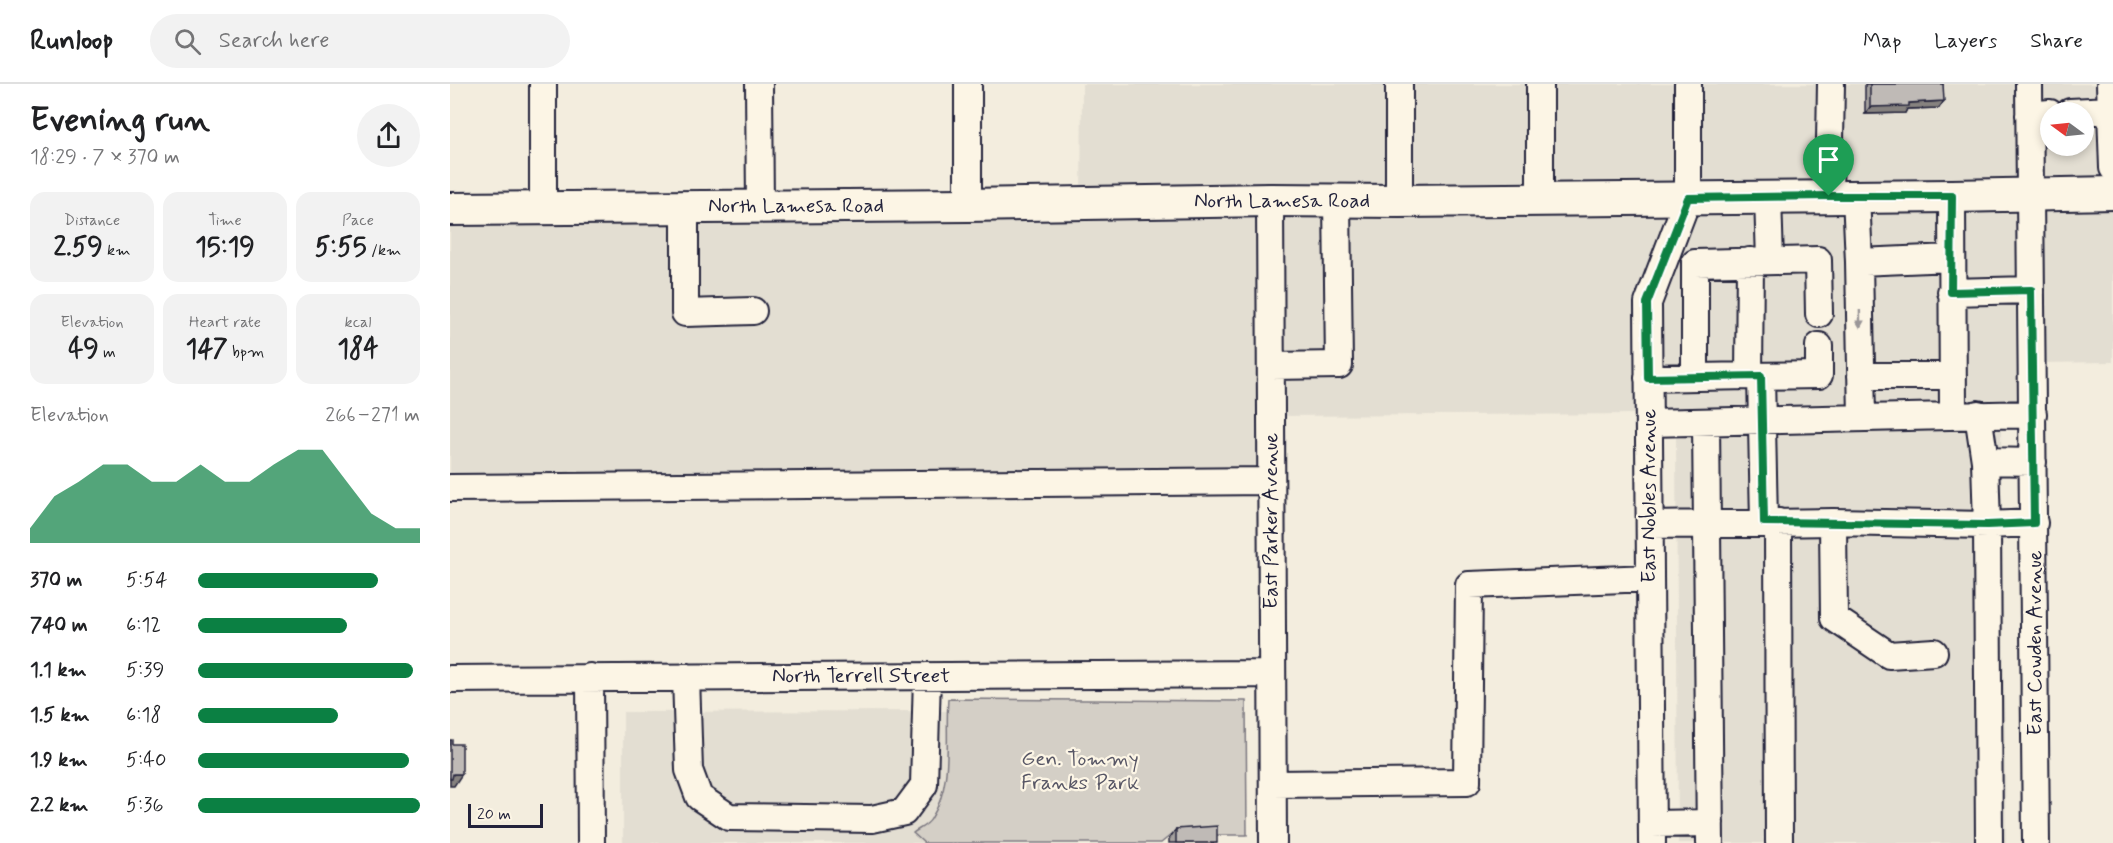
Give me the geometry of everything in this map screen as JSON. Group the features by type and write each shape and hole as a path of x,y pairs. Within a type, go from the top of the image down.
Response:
{"main road":[{"name":"North Lamesa Road","path":"450,209 2113,193"}],"street":[{"path":"543,84 543,208"},
{"path":"759,84 759,207"},
{"path":"968,84 968,205"},
{"path":"1399,84 1399,201"},
{"path":"1540,84 1540,200"},
{"name":"East Nobles Avenue","path":"1652,833 1647,303 1688,198 1688,84"},
{"path":"1831,84 1842,196 1859,262 1862,418"},
{"name":"East Cowden Avenue","path":"2029,84 2040,114 2030,195 2036,843"},
{"path":"2110,84 2113,168"},
{"path":"2094,111 2111,110"},
{"path":"1952,196 1945,259 1945,376 1953,415"},
{"path":"1768,197 1760,261 1755,376 1762,421 1771,522 1779,843"},
{"name":"East Parker Avenue","path":"1270,200 1273,843"},
{"path":"1271,366 1339,365 1337,200"},
{"path":"685,207 685,313 753,312"},
{"path":"1859,262 1945,259"},
{"path":"1945,259 1951,292 1945,376"},
{"path":"1695,377 1695,263 1818,260 1819,314"},
{"path":"1951,292 2031,290"},
{"path":"1648,378 1819,375 1819,346"},
{"path":"1861,376 1945,376"},
{"path":"1978,414 1985,461 1987,525 1989,843"},
{"path":"1649,423 2033,414"},
{"path":"1652,833 1710,833 1706,422"},
{"path":"1985,461 2033,462"},
{"path":"450,488 1271,481"},
{"path":"1650,525 1771,522 1987,525 2034,523"},
{"path":"1833,522 1834,618 1890,655 1934,652"},
{"path":"1273,784 1467,782 1468,585 1650,578"},
{"name":"North Terrell Street","path":"450,679 1272,674"},
{"path":"686,677 689,770 699,796 729,818 872,819 904,812 924,785 927,676"},
{"path":"590,677 591,843"}],"shaded area":[{"path":"1082,84 2113,84 2113,362 2033,363 2033,408 1647,414 1269,416 1269,481 450,495 450,213 1081,206"},
{"path":"2001,423 2006,843 1678,843 1676,427"},
{"path":"947,711 948,766 941,795 931,821 913,833 924,843 623,843 623,712"}],"green space":[{"name":"Gen. Tommy Franks Park","path":"948,699 1246,701 1247,835 1171,835 1161,843 924,843 913,833 930,821 943,791 947,760"}],"building":[{"path":"1870,84 1943,84 1944,101 1909,103 1909,106 1870,107"},
{"path":"450,740 452,744 462,744 462,774 453,774 452,779 450,779"},
{"path":"1217,826 1217,843 1176,843 1176,829"}],"route":[{"path":"1829,196 1952,196 1951,292 2031,290 2034,523 1987,525 1764,522 1761,376 1648,378 1647,303 1688,198 1829,196"}]}
